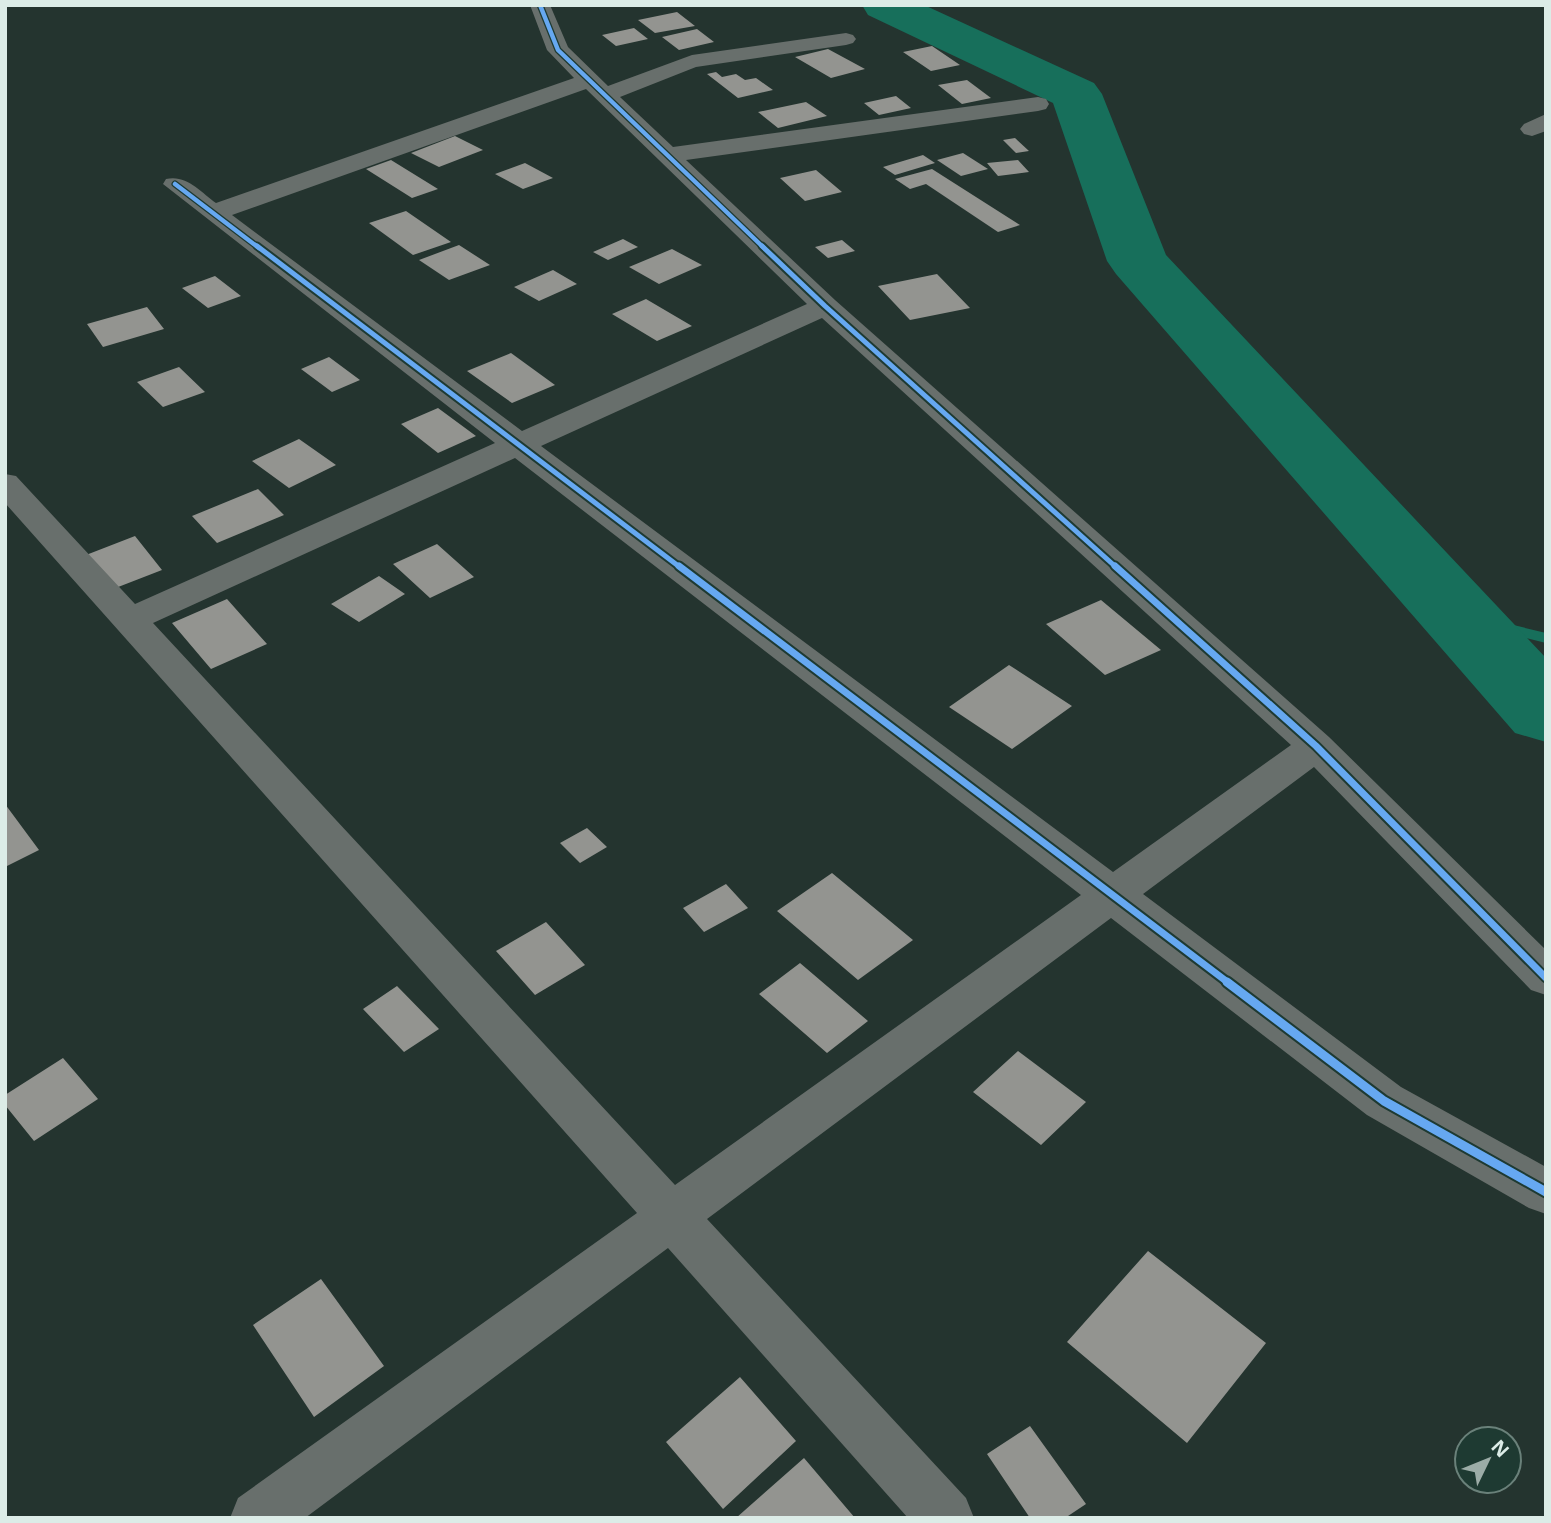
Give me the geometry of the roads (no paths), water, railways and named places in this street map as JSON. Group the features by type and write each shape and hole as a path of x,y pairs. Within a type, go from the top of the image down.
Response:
{"street":[{"path":"540,5 558,50 597,88 825,306 1316,746 1546,978"},
{"path":"212,213 597,88 692,61 846,38"},
{"path":"668,155 1038,104"},
{"path":"175,184 1384,1101 1546,1192"},
{"path":"129,620 825,306"},
{"path":"5,483 946,1518"},
{"path":"258,1518 1316,746"}],"waterway":[{"path":"885,5 1076,94 1138,261 1546,712"},
{"path":"1460,617 1546,638"}]}
